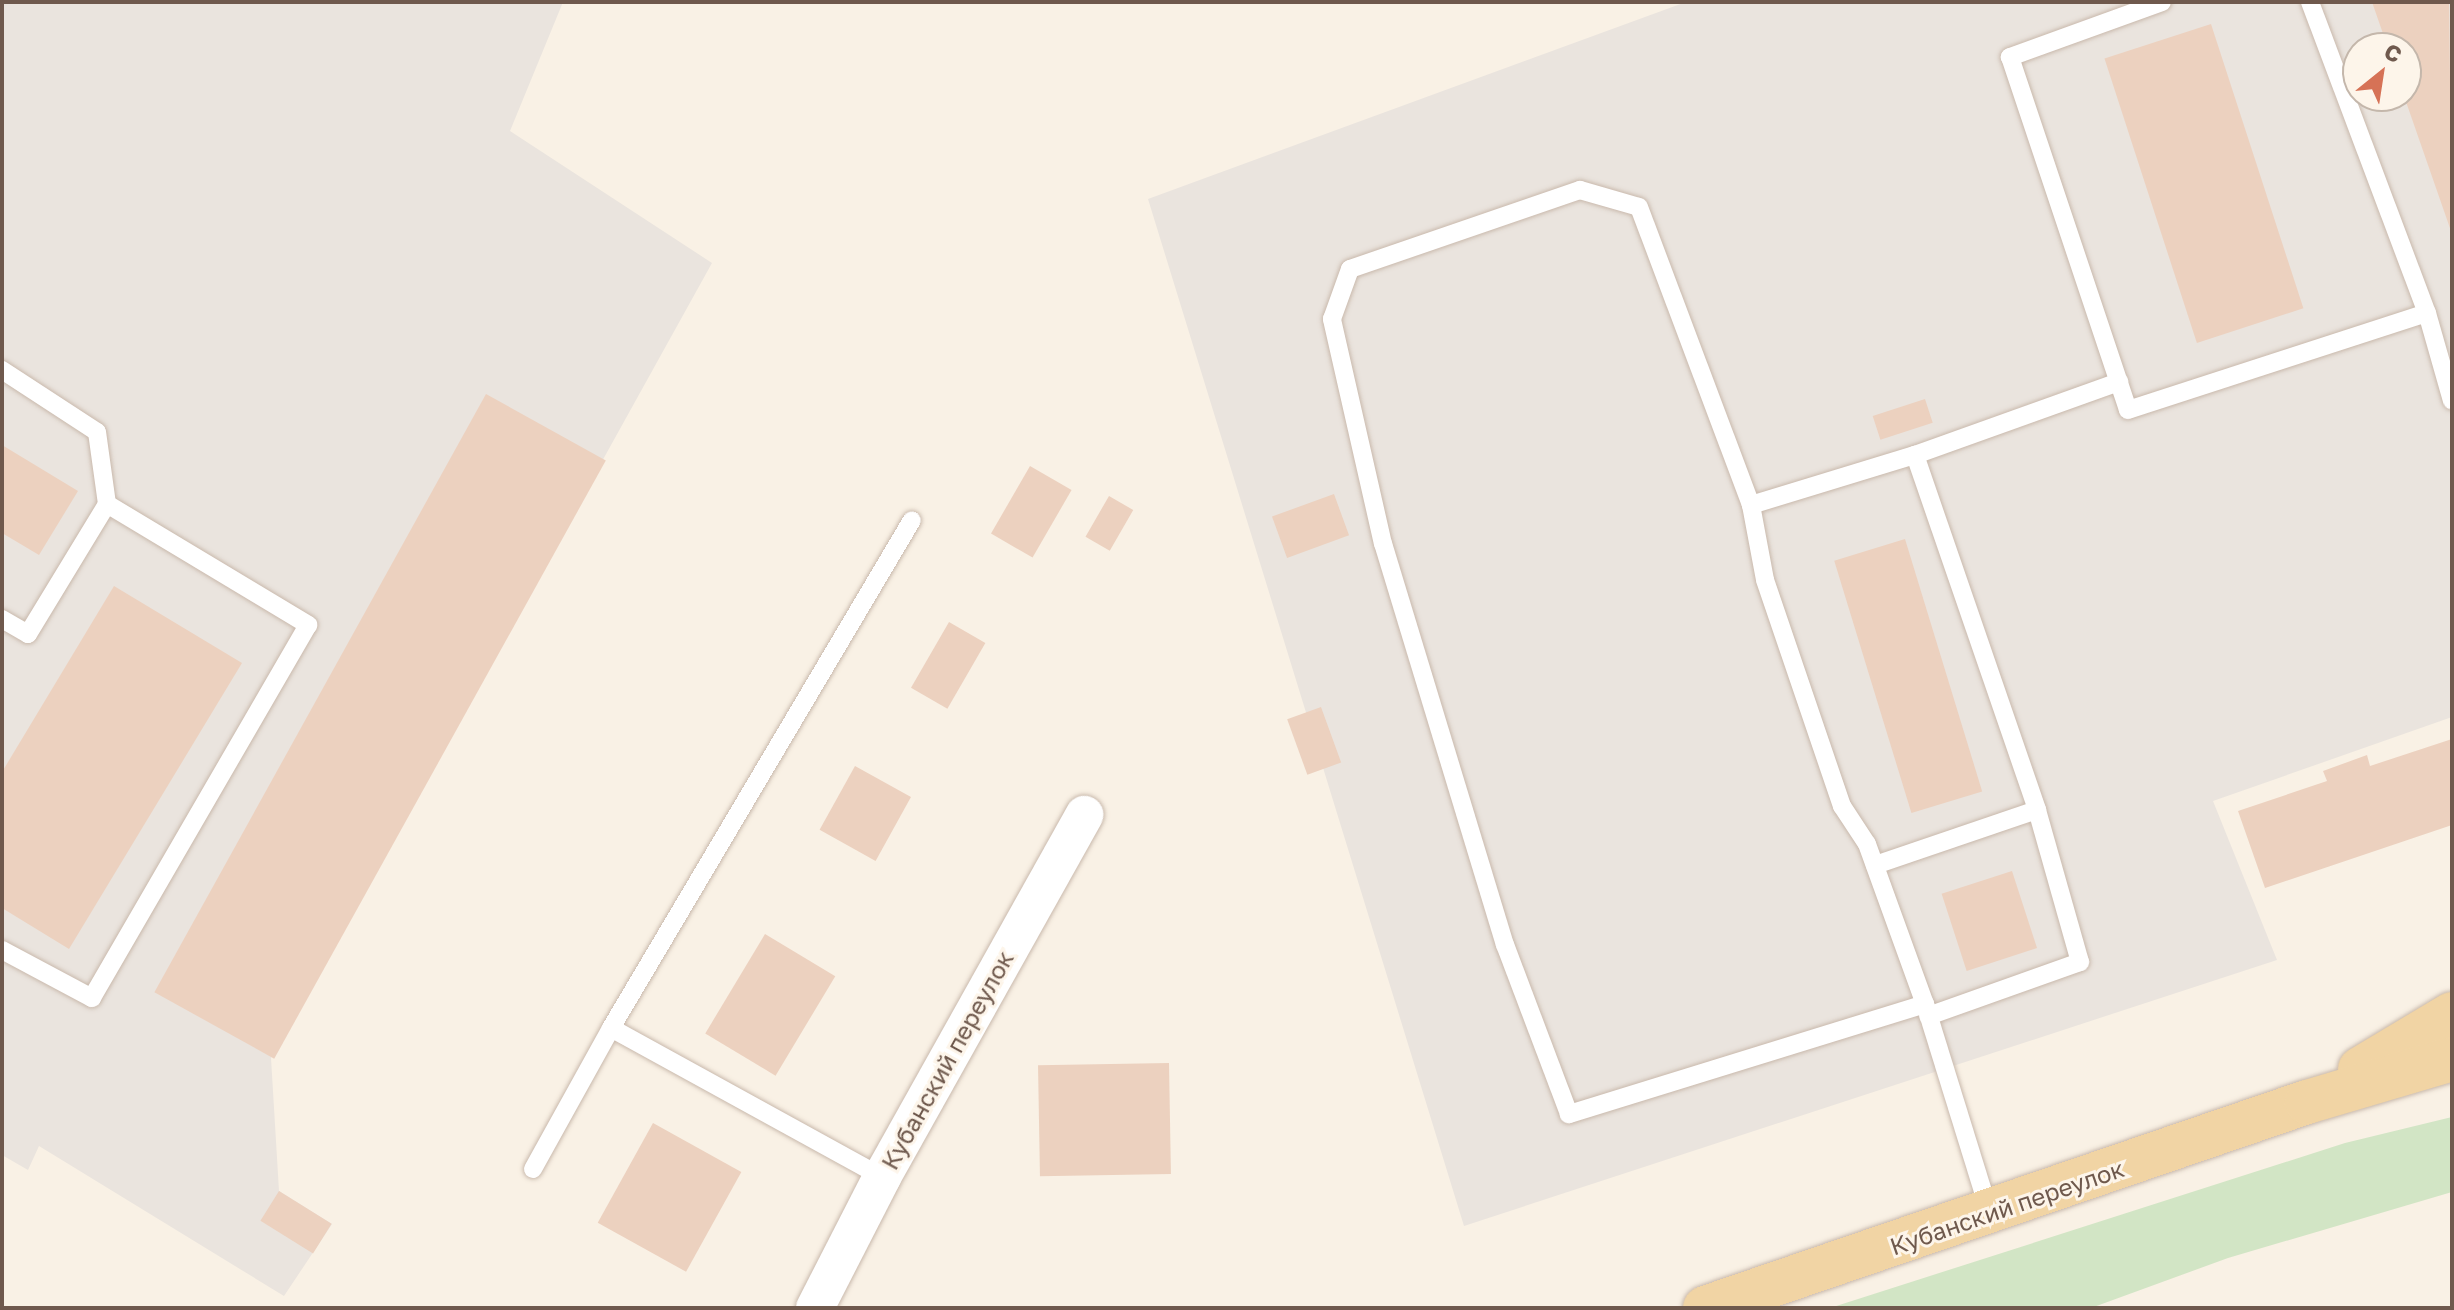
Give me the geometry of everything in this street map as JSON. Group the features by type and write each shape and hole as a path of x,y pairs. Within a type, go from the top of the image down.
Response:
{"main road":[{"name":"Кубанский переулок","path":"2307,1102 2452,1014"},
{"name":"Кубанский переулок","path":"1705,1308 1990,1214 2307,1102 2452,1059"}],"street":[{"name":"Кубанский переулок","path":"815,1308 882,1177 1084,815"}],"lane":[{"path":"2162,2 2010,57 2128,410 2427,313"},
{"path":"2310,2 2427,313 2452,401"},
{"path":"1915,455 2037,810 2080,962 1927,1010 1569,1114 1505,945 1383,544 1332,319 1350,269 1580,190 1639,207 1751,505 1765,580 1842,806 1875,865 1927,1010 1990,1214"},
{"path":"2,370 97,432 107,504 28,634 2,619"},
{"path":"1751,505 1915,455 2119,382"},
{"path":"2,950 92,998 308,625 107,504"},
{"path":"533,1169 611,1028 912,520"},
{"path":"1875,865 2037,810"},
{"path":"611,1028 882,1177"}],"shaded area":[{"path":"2,2 563,2 510,131 712,263 271,1058 279,1191 332,1224 284,1296 39,1146 28,1170 2,1155"},
{"path":"1686,2 2452,2 2452,717 2213,801 2277,960 1464,1226 1148,199"}],"green space":[{"path":"2452,1117 2452,1192 2228,1258 2091,1308 1830,1308 2345,1143"}],"building":[{"path":"2372,2 2449,2 2452,234 2410,112 2422,112 2422,32 2382,32"},
{"path":"2211,24 2303,308 2197,343 2104,59"},
{"path":"486,394 606,460 274,1059 154,992"},
{"path":"1925,399 1933,423 1880,440 1873,416"},
{"path":"2,445 78,491 39,555 2,533"},
{"path":"1030,466 1072,490 1033,558 991,534"},
{"path":"1334,494 1349,535 1287,558 1272,517"},
{"path":"1109,496 1133,510 1110,551 1086,537"},
{"path":"1905,539 1982,791 1911,813 1834,561"},
{"path":"114,586 242,663 69,949 2,908 2,772"},
{"path":"949,622 985,643 947,709 911,688"},
{"path":"1321,707 1341,762 1307,775 1287,719"},
{"path":"2452,739 2452,825 2265,888 2238,811 2327,781 2323,771 2367,755 2370,766"},
{"path":"855,766 911,797 876,861 820,830"},
{"path":"2012,871 2037,948 1967,971 1942,894"},
{"path":"765,934 835,976 776,1076 705,1033"},
{"path":"1169,1063 1171,1174 1040,1176 1038,1065"},
{"path":"653,1123 741,1172 686,1272 598,1223"},
{"path":"279,1191 332,1224 313,1254 260,1221"}]}
